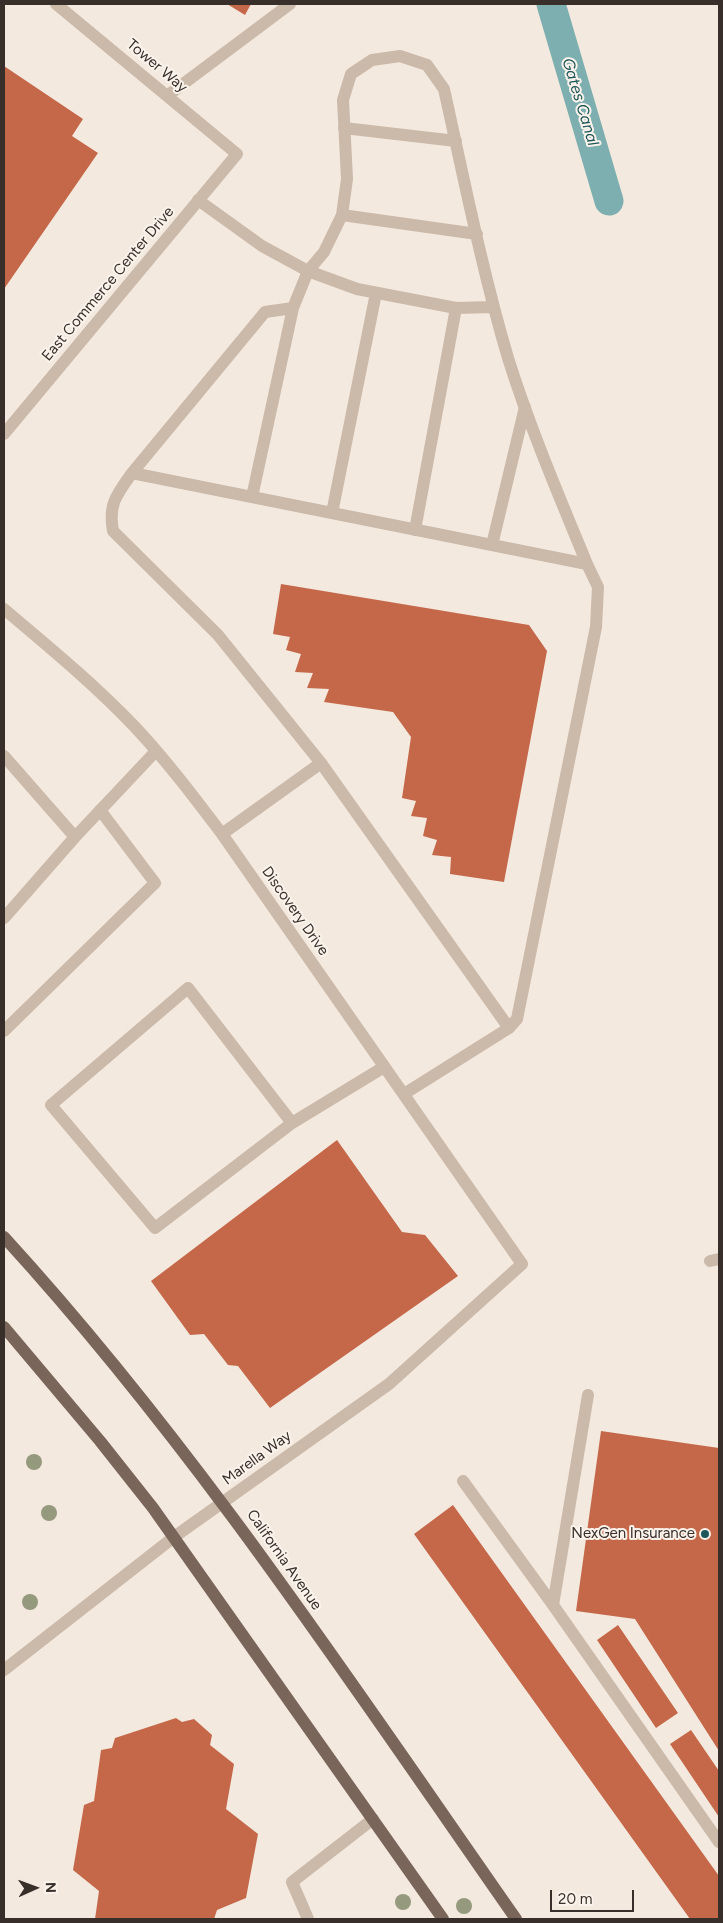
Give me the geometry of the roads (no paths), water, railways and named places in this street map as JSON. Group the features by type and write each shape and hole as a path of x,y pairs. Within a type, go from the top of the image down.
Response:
{"main road":[{"name":"California Avenue","path":"4,1237 123,1373 251,1541 516,1919"},
{"path":"4,1327 100,1441 174,1537 443,1919"}],"street":[{"name":"Tower Way","path":"56,4 237,154"},
{"path":"167,96 290,4"},
{"path":"252,497 293,308 308,271 324,252 342,215 347,179 343,100 351,74 372,60 400,56 427,66 444,88 494,307 525,407 587,564 598,587 596,627 517,1019 509,1028 404,1094"},
{"path":"344,128 456,141"},
{"name":"East Commerce Center Drive","path":"4,434 237,154"},
{"path":"198,200 262,246 308,271 356,289 456,308 494,307"},
{"path":"342,215 477,234"},
{"path":"332,513 376,293"},
{"path":"293,308 265,312 132,473 115,496 110,516 113,531 218,635 321,763 509,1028"},
{"path":"415,530 456,308"},
{"path":"492,545 525,407"},
{"path":"132,473 587,564"},
{"name":"Discovery Drive","path":"4,609 75,669 135,727 189,790 222,834 522,1264"},
{"path":"4,918 74,837 156,751"},
{"path":"4,756 74,837"},
{"path":"222,834 321,763"},
{"path":"4,1032 155,883 100,810"},
{"path":"292,1123 188,988 51,1105 155,1228 292,1123 384,1067"},
{"name":"Marella Way","path":"4,1670 174,1537 389,1384 522,1264"},
{"path":"553,1605 588,1395"},
{"path":"463,1481 553,1605 719,1842"},
{"path":"308,1919 292,1882 373,1819"}],"waterway":[{"name":"Gates Canal","path":"551,4 609,201"}],"place":[{"name":"NexGen Insurance","path":"705,1534"}]}
